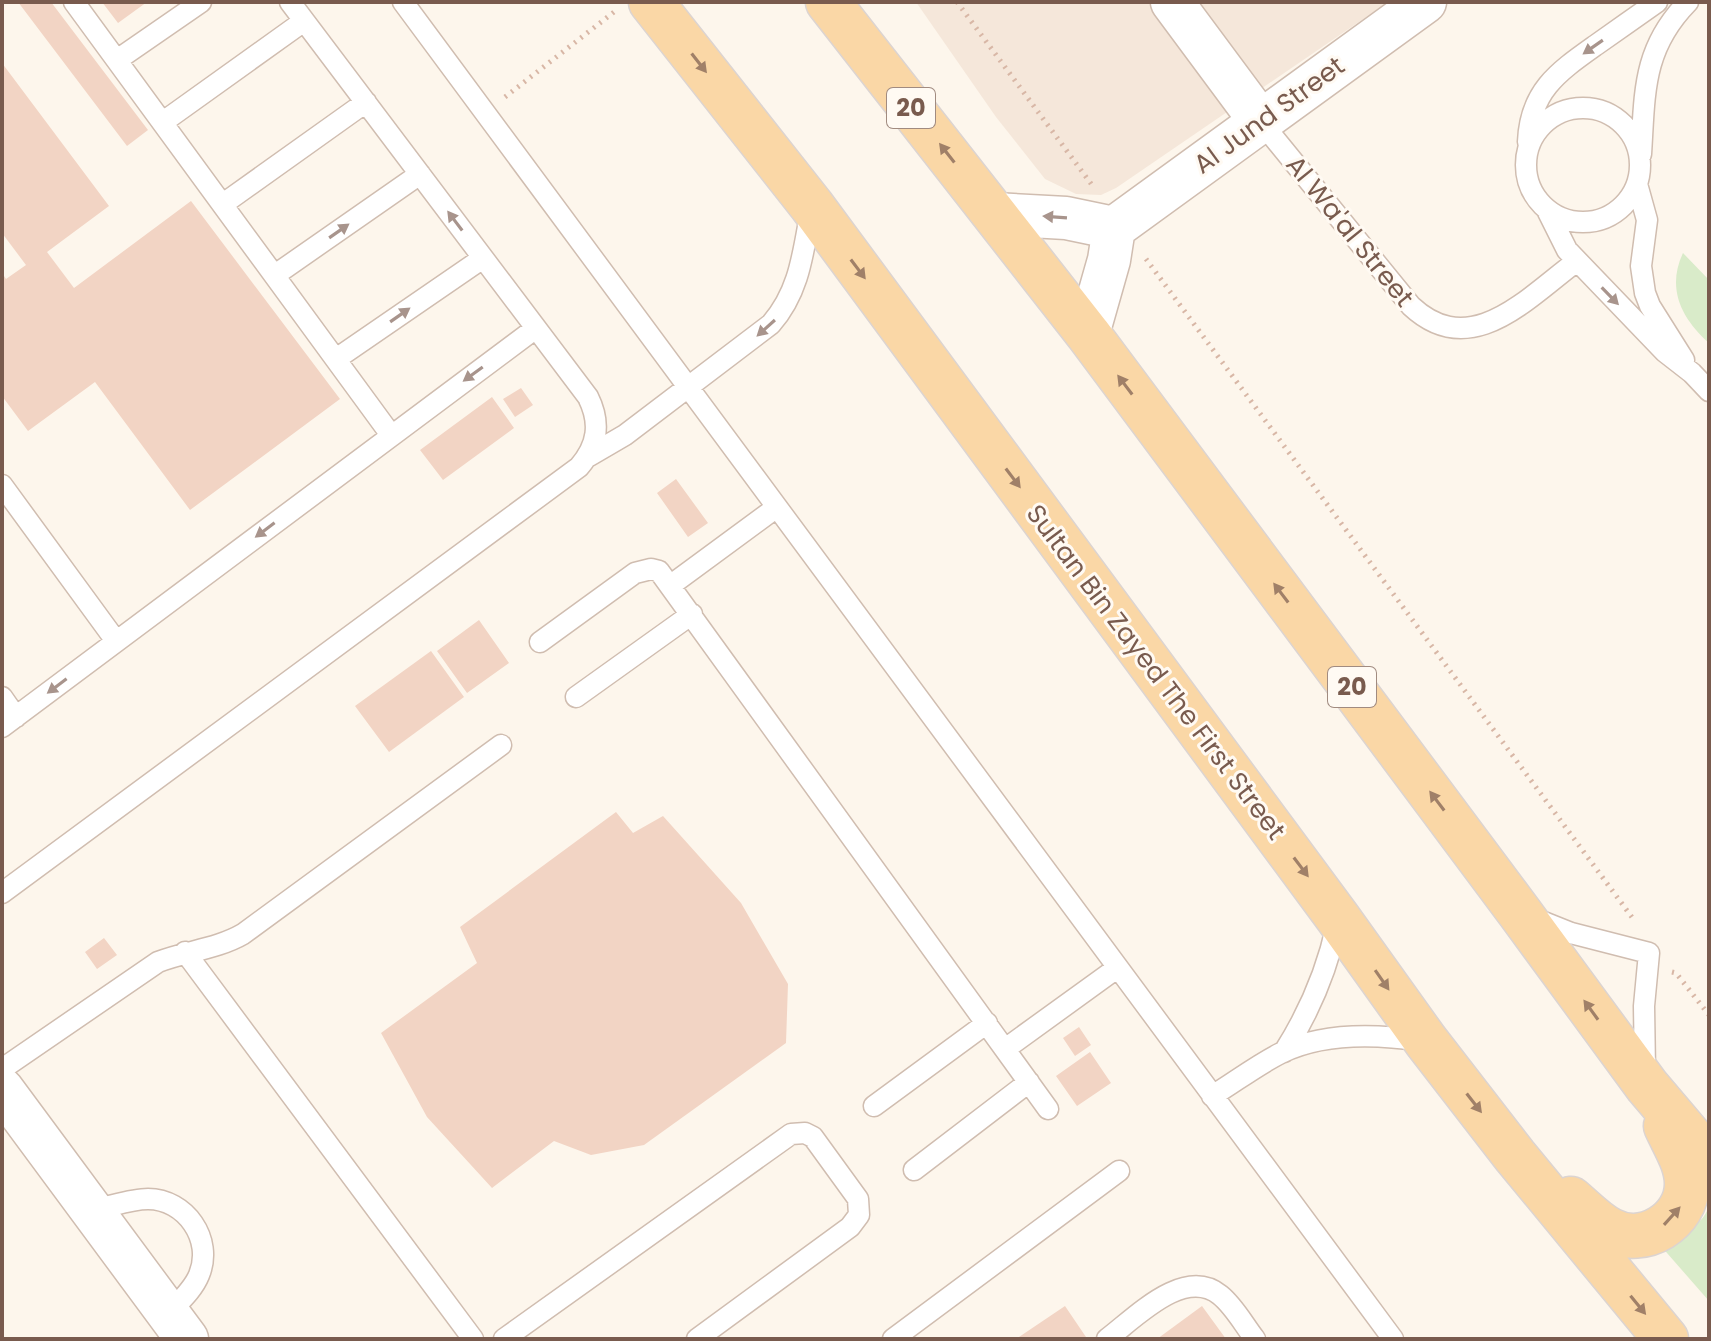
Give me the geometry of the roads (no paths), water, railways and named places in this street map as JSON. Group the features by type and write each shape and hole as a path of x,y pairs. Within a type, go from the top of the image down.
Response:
{"main road":[{"name":"20","path":"828,2 1088,334 1647,1086 1709,1159"},
{"name":"Sultan Bin Zayed The First Street","path":"633,7 812,206 1426,1041 1515,1156 1666,1339"},
{"path":"1515,1156 1610,1230 1626,1235 1643,1235 1661,1229 1679,1211 1684,1200 1686,1172 1647,1086"}],"street":[{"name":"Al Wa'al Street","path":"1172,2 1261,122"},
{"name":"Al Jund Street","path":"1118,224 1425,2"},
{"path":"995,214 1118,224 1088,334"},
{"path":"2,1089 178,1327"}],"lane":[{"path":"74,2 391,435"},
{"path":"117,60 201,2"},
{"path":"290,2 588,397 595,411 597,427 589,456"},
{"path":"403,2 1393,1339"},
{"path":"1657,2 1560,70 1550,81 1531,118 1525,165 1528,183 1536,198 1548,212 1559,238 1577,261 1665,352 1709,391"},
{"path":"1548,212 1573,221 1600,220 1616,212 1629,200 1638,175 1647,71 1662,34 1688,2"},
{"path":"163,122 304,21"},
{"path":"223,204 366,102"},
{"path":"1528,147 1536,131 1549,118 1565,110 1583,107 1617,119 1629,132 1638,148 1638,175 1647,220 1641,266 1645,293 1692,373"},
{"name":"Al Wa'al Street","path":"1261,122 1411,306 1435,324 1466,329 1483,326 1498,319 1577,261"},
{"path":"275,275 420,174"},
{"path":"2,893 579,467 589,456 625,435 759,334 782,312 797,283 812,206"},
{"path":"336,359 483,258"},
{"path":"2,697 9,722 536,328"},
{"path":"2,485 116,641"},
{"path":"671,585 777,507"},
{"path":"540,642 642,569 659,571 1048,1109"},
{"path":"576,697 692,614"},
{"path":"2,1069 158,962 185,952 213,947 243,934 501,745"},
{"path":"1520,913 1571,933 1649,953 1644,1006 1647,1086"},
{"path":"1284,1052 1319,988 1331,954 1338,918"},
{"path":"185,952 473,1339"},
{"path":"1005,1049 1117,968"},
{"path":"874,1106 987,1023"},
{"path":"1212,1096 1284,1052 1318,1041 1354,1036 1390,1036 1426,1041"},
{"path":"914,1170 1029,1082"},
{"path":"504,1339 791,1134 805,1133 813,1137 858,1199 859,1215 850,1227 697,1339"},
{"path":"893,1339 1119,1171"},
{"path":"92,1210 147,1199 162,1201 188,1217 198,1229 203,1260 178,1327"},
{"path":"1107,1339 1174,1289 1197,1286 1220,1295 1255,1339"}]}
